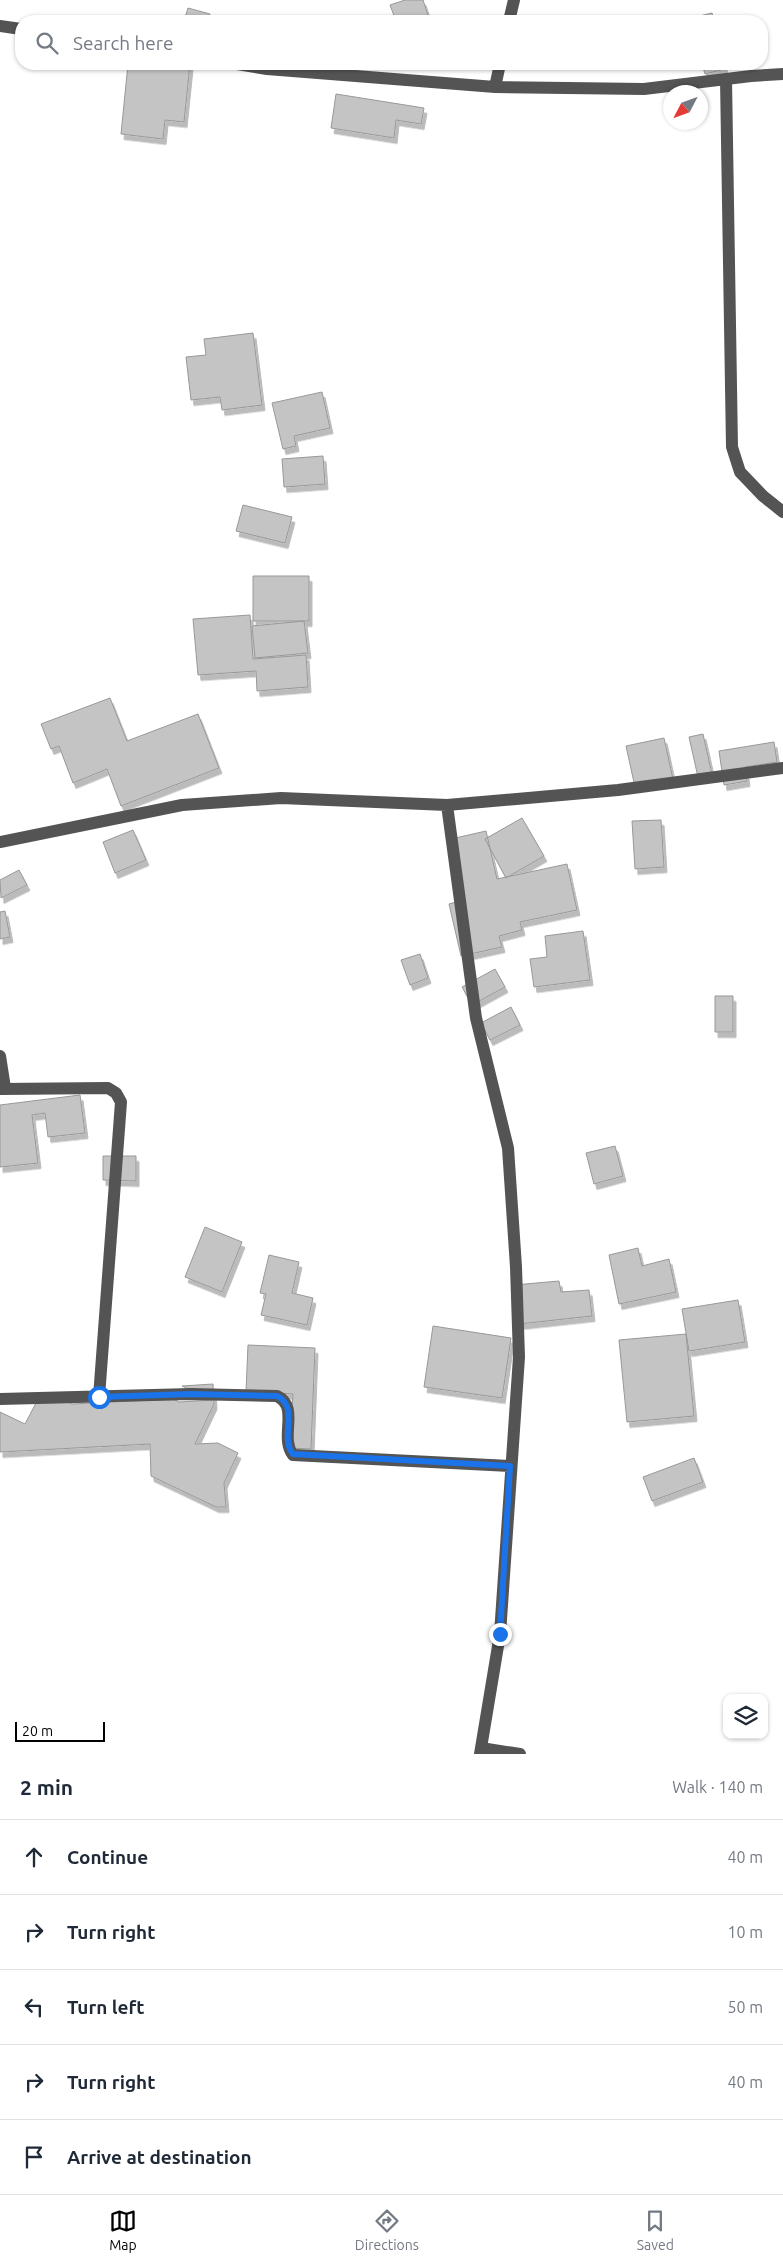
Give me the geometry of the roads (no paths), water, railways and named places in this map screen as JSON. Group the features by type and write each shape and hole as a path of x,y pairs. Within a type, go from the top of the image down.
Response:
{"street":[{"path":"510,15 514,0"},
{"path":"0,26 15,28"},
{"path":"280,70 495,87 644,89 783,74"},
{"path":"495,87 499,70"},
{"path":"726,79 732,447 740,472 763,496 783,512"},
{"path":"0,842 182,805 281,798 447,805 618,790 783,768"},
{"path":"447,805 476,1018 508,1148 516,1267 519,1357 510,1466 500,1634 481,1751 520,1754"},
{"path":"0,1056 2,1089 108,1088 116,1093 121,1102 99,1397"},
{"path":"0,1399 191,1394 277,1396 284,1400 288,1407 287,1440 288,1449 293,1454 510,1466"}]}
